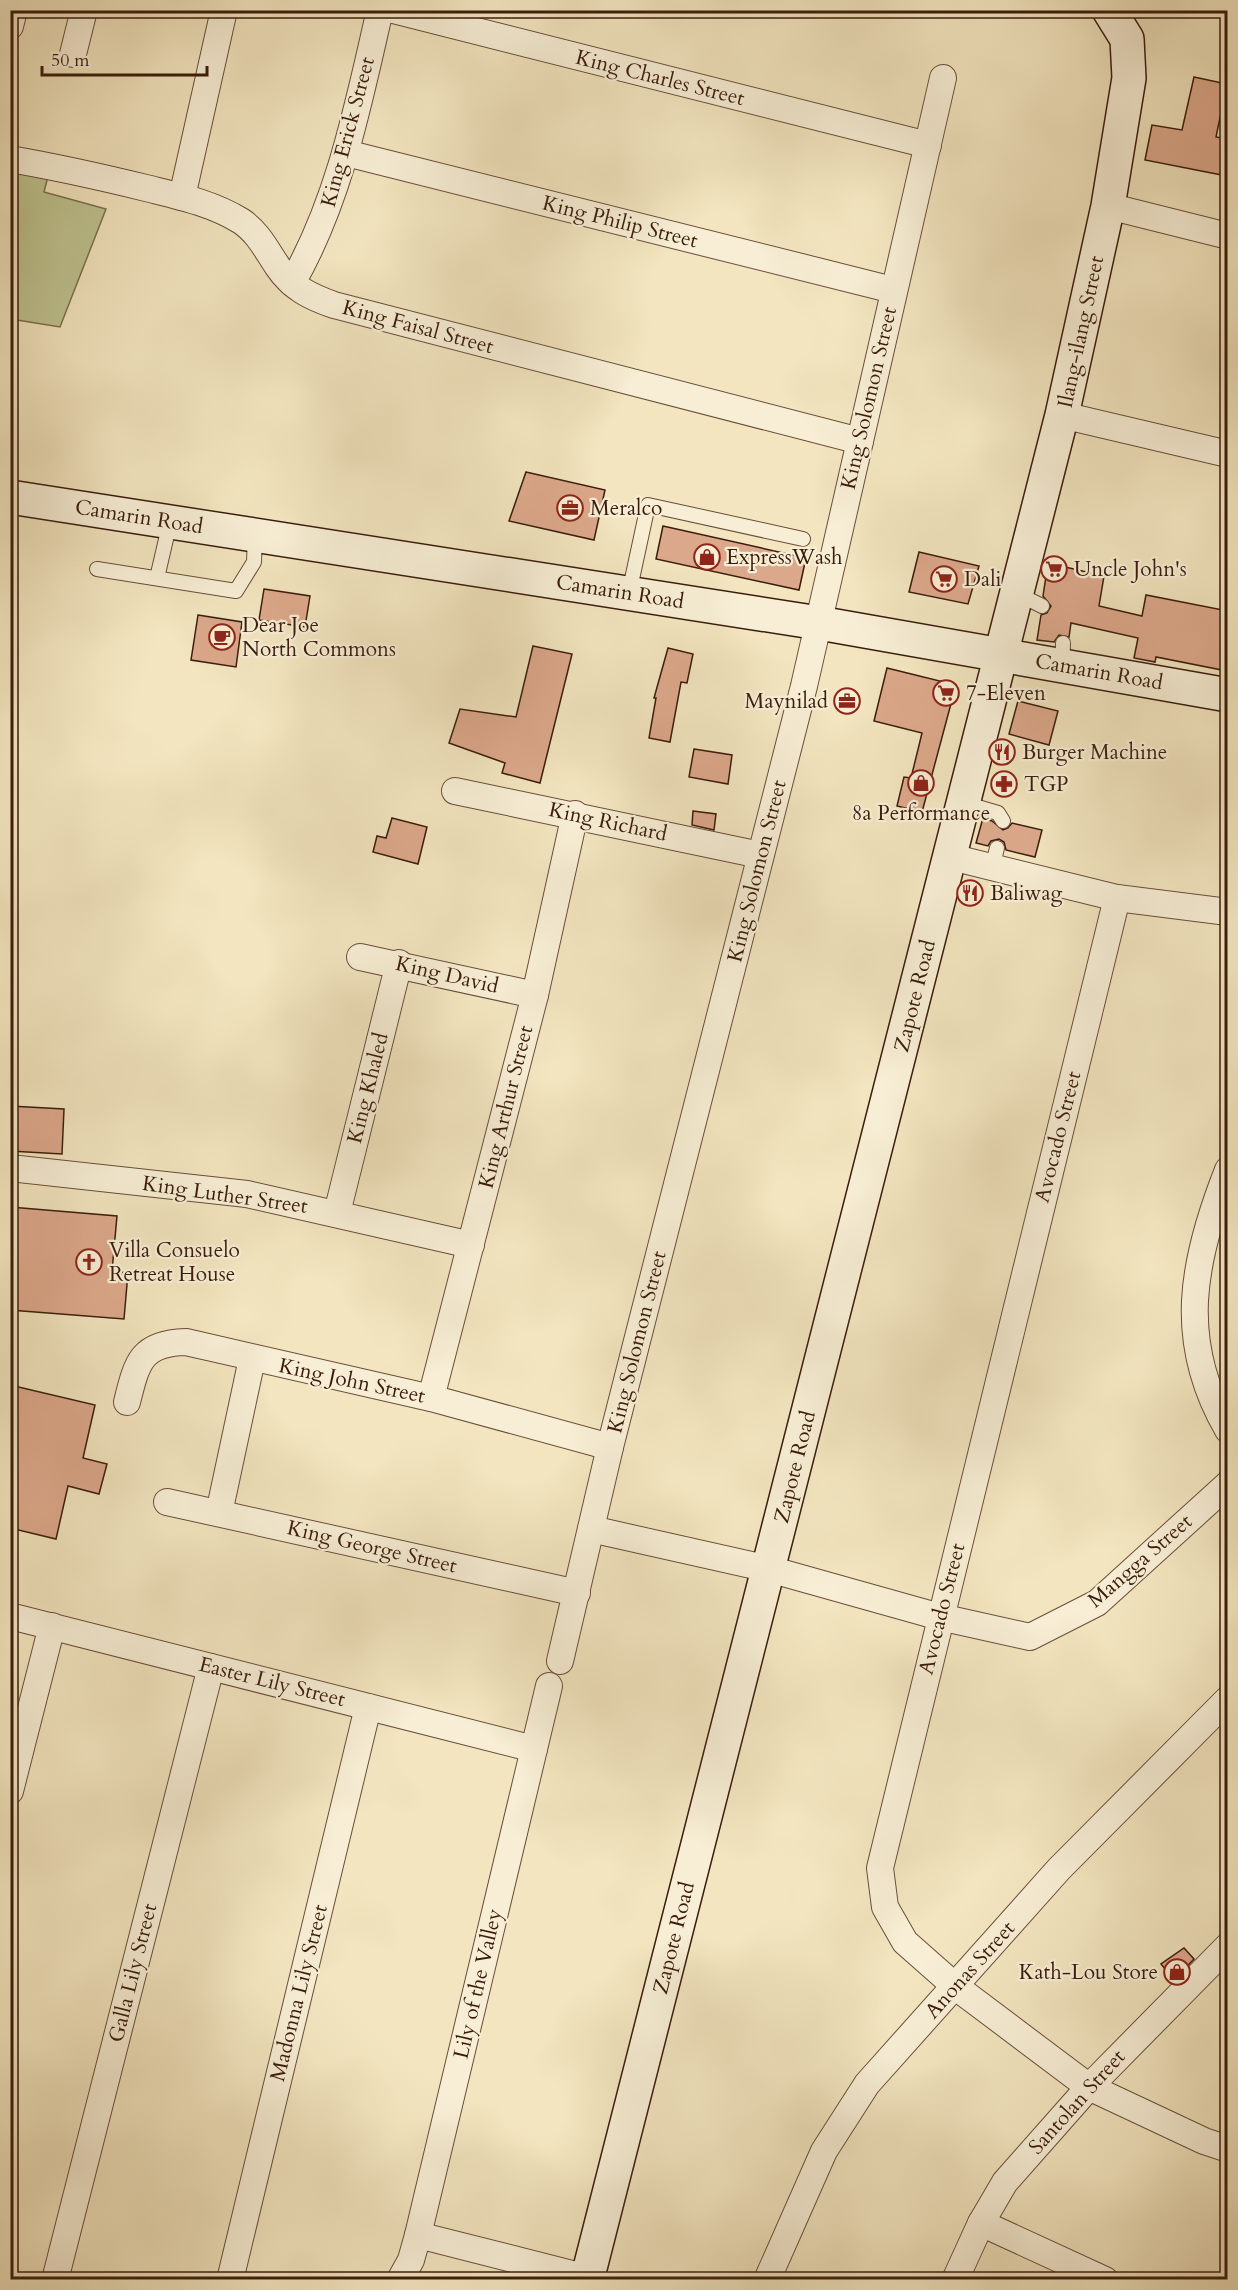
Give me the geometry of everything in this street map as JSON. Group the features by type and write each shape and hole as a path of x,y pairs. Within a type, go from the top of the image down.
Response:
{"main road":[{"name":"Ilang-ilang Street","path":"1003,655 1030,600 1062,415 1108,206 1129,78 1127,39 1119,22 1109,10"},
{"name":"Camarin Road","path":"10,497 819,622 1003,655 1062,655 1227,695"},
{"name":"Zapote Road","path":"587,2279 1003,655"}],"street":[{"path":"10,26 14,10"},
{"path":"73,54 84,10"},
{"path":"182,197 224,10"},
{"name":"King Erick Street","path":"292,284 319,231 346,153 380,10"},
{"name":"King Charles Street","path":"393,10 928,145"},
{"name":"King Solomon Street","path":"560,1661 610,1447 819,622 943,78"},
{"name":"King Philip Street","path":"346,153 894,290"},
{"name":"King Faisal Street","path":"10,159 78,171 211,206 243,222 261,240 279,269 292,284 308,296 334,305 860,441"},
{"path":"1108,206 1227,236"},
{"path":"1062,415 1227,454"},
{"name":"King Richard","path":"455,791 575,814 760,855"},
{"name":"King Arthur Street","path":"431,1398 535,995 575,814"},
{"path":"951,856 994,858 1117,898 1227,912"},
{"name":"Avocado Street","path":"1117,898 880,1868 885,1907 905,1942 956,1987 1089,2087 1204,2141 1227,2149"},
{"name":"King David","path":"360,957 399,963 535,995"},
{"name":"King Khaled","path":"337,1213 399,963"},
{"name":"King Luther Street","path":"10,1168 247,1194 471,1245"},
{"path":"1227,1170 1206,1226 1199,1255 1195,1326 1200,1370 1227,1430"},
{"name":"King John Street","path":"127,1402 141,1360 153,1347 166,1343 186,1342 252,1359 431,1398 610,1447"},
{"path":"219,1513 252,1359"},
{"name":"Mangga Street","path":"591,1529 769,1569 940,1617 1030,1637 1097,1603 1227,1484"},
{"name":"King George Street","path":"167,1502 577,1593"},
{"name":"Easter Lily Street","path":"10,1616 534,1749"},
{"path":"10,1791 52,1626"},
{"name":"Galla Lily Street","path":"55,2280 211,1667"},
{"name":"Lily of the Valley","path":"400,2280 411,2260 418,2235 549,1686"},
{"name":"Anonas Street","path":"767,2280 824,2151 867,2084 1059,1869 1227,1699"},
{"name":"Madonna Lily Street","path":"230,2280 368,1707"},
{"name":"Santolan Street","path":"955,2280 981,2223 1005,2182 1089,2087 1227,1946"},
{"path":"981,2223 1105,2280"},
{"path":"418,2235 587,2279"}],"lane":[{"path":"629,593 648,505 803,539"},
{"path":"157,578 170,522"},
{"path":"97,569 236,591 254,562 255,535"},
{"path":"964,803 998,813 1002,815 1003,821"}],"green space":[{"path":"11,165 49,172 44,192 106,209 60,327 11,319"}],"building":[{"path":"1194,77 1227,84 1216,137 1227,139 1227,176 1145,160 1152,125 1182,130"},
{"path":"526,472 605,490 594,540 509,521"},
{"path":"663,526 806,558 799,590 656,559"},
{"name":"Dali","path":"919,552 979,566 968,604 909,592"},
{"path":"1048,563 1104,576 1099,606 1142,616 1146,595 1223,610 1221,622 1227,624 1227,671 1156,657 1155,662 1134,658 1138,638 1071,623 1069,637 1059,635 1054,642 1037,640 1041,615 1047,613 1051,606 1043,596"},
{"path":"264,589 310,596 305,627 259,620"},
{"path":"198,615 242,622 236,667 191,660"},
{"path":"533,646 572,654 540,783 502,773 505,763 449,743 460,709 516,717"},
{"path":"668,648 693,654 687,683 681,682 670,742 649,738 656,698 654,698"},
{"path":"887,668 956,685 922,812 897,806 904,777 911,778 922,733 874,721"},
{"path":"1018,701 1058,711 1049,745 1009,734"},
{"path":"694,749 732,755 728,784 689,777"},
{"path":"693,811 716,814 714,830 692,825"},
{"path":"392,818 427,827 418,864 373,852 377,836 386,838"},
{"path":"983,818 992,821 1003,830 1012,823 1042,830 1035,857 1006,850 1004,842 999,839 991,841 988,846 976,843"},
{"path":"10,1106 64,1109 62,1154 10,1151"},
{"path":"10,1207 117,1216 112,1271 128,1273 124,1319 10,1310"},
{"path":"10,1385 95,1405 83,1458 107,1464 99,1494 68,1486 56,1539 10,1528"},
{"name":"Kath-Lou Store","path":"1184,1948 1194,1959 1174,1980 1161,1964"}],"place":[{"name":"Meralco","path":"570,508"},
{"name":"ExpressWash","path":"707,557"},
{"name":"Uncle John's","path":"1054,569"},
{"name":"Dali","path":"944,579"},
{"name":"Dear Joe North Commons","path":"222,637"},
{"name":"7-Eleven","path":"946,693"},
{"name":"Maynilad","path":"847,701"},
{"name":"Burger Machine","path":"1002,752"},
{"name":"8a Performance","path":"921,783"},
{"name":"TGP","path":"1004,784"},
{"name":"Baliwag","path":"970,893"},
{"name":"Villa Consuelo Retreat House","path":"89,1262"},
{"name":"Kath-Lou Store","path":"1177,1972"}]}
